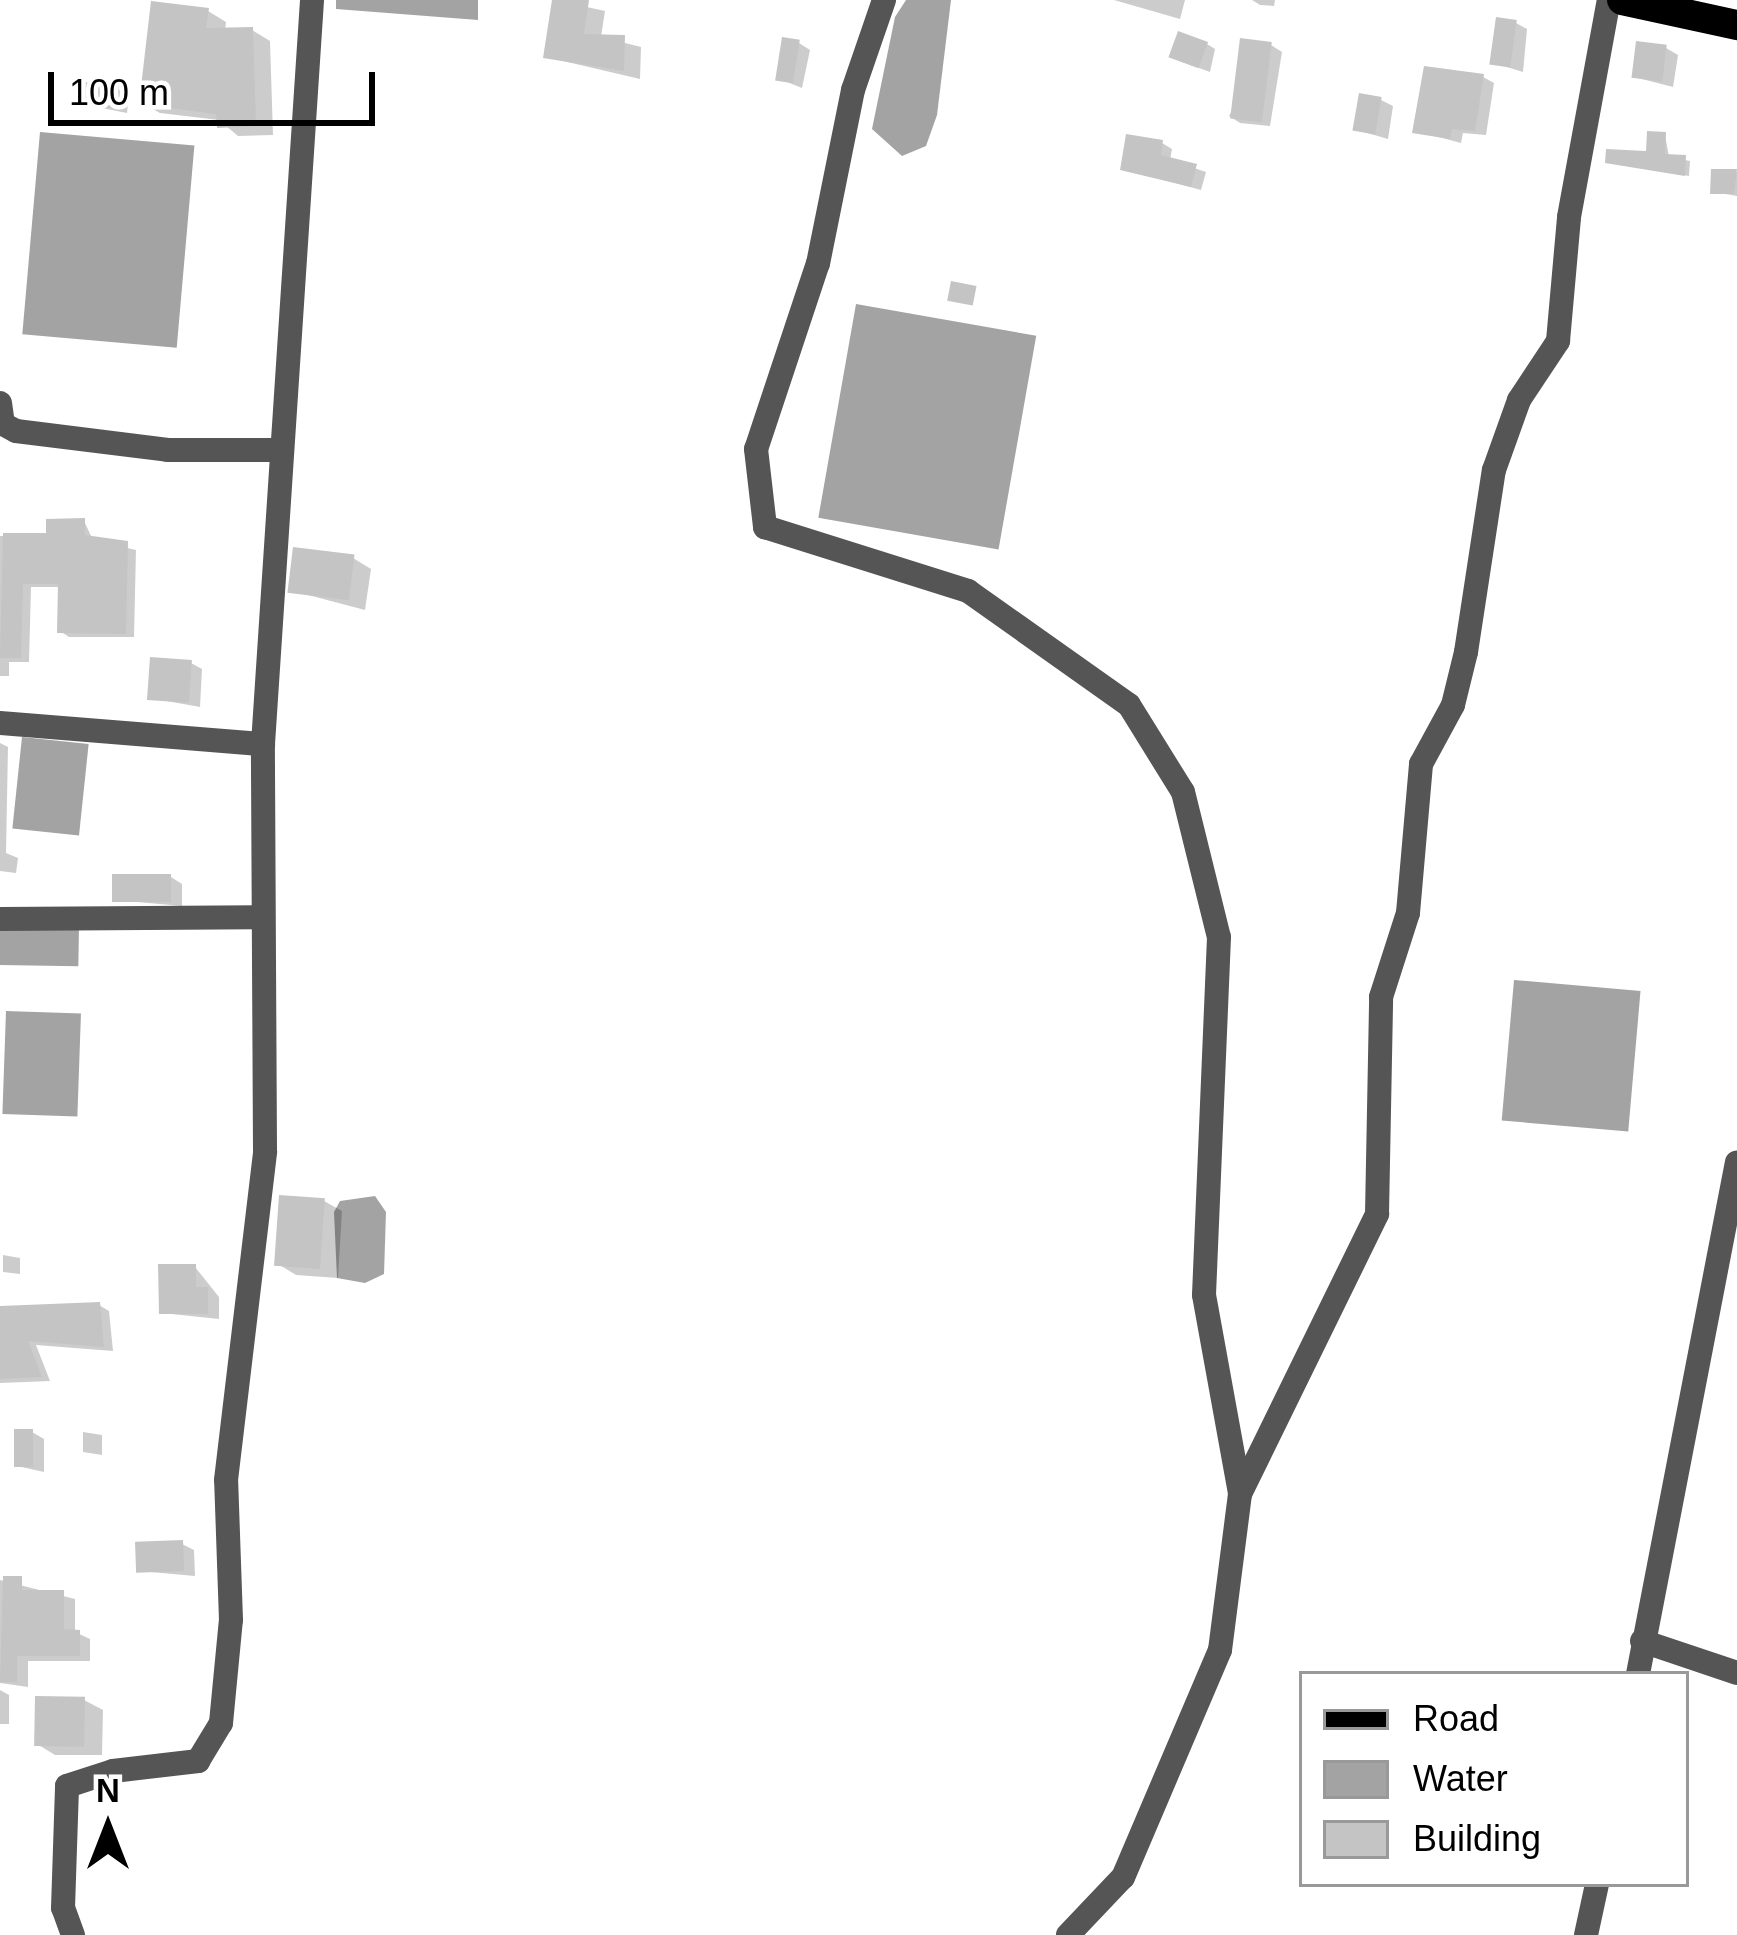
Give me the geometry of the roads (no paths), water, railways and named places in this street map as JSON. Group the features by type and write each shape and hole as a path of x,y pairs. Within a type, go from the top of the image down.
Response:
{"main road":[{"path":"1622,0 1737,25"},
{"path":"1710,0 1737,6"}],"street":[{"path":"73,1935 63,1908 67,1786 113,1771 198,1762 221,1723 231,1620 226,1480 265,1151 262,743 311,0"},
{"path":"884,0 853,90 818,263 756,449 765,527 968,591 1129,705 1183,792 1219,937 1204,1295 1240,1494 1220,1650 1203,1702 1123,1877 1068,1935"},
{"path":"1240,1494 1377,1214 1381,997 1408,913 1421,764 1457,687 1479,594 1494,470 1519,400 1558,341 1569,217 1609,0"},
{"path":"0,403 3,424 16,431 169,450 282,449"},
{"path":"0,723 262,743"},
{"path":"0,920 262,917"},
{"path":"1638,1671 1737,1162"},
{"path":"1642,1641 1737,1673"},
{"path":"1586,1935 1596,1887"}],"water":[{"path":"336,0 478,0 478,20 336,9"},
{"path":"906,0 951,0 937,115 926,146 902,156 872,129 895,17"},
{"path":"40,132 194,146 177,348 22,334"},
{"path":"856,304 1036,336 999,549 818,518"},
{"path":"22,737 89,744 79,835 12,828"},
{"path":"0,927 79,928 78,966 0,965"},
{"path":"1514,980 1641,991 1628,1132 1502,1120"},
{"path":"6,1011 81,1014 77,1117 2,1114"},
{"path":"375,1196 386,1212 384,1274 365,1283 337,1278 334,1212 340,1201"}]}
